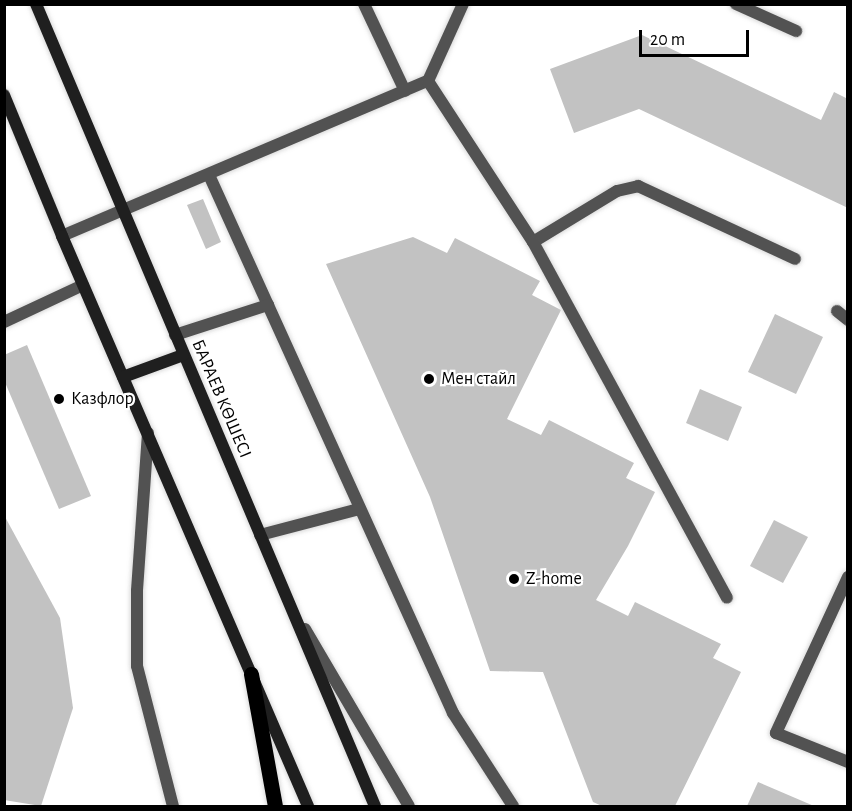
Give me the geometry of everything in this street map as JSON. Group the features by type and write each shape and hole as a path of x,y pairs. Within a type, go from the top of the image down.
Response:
{"main road":[{"name":"БАРАЕВ КӨШЕСІ","path":"36,4 375,807"},
{"path":"4,95 62,237 308,807"},
{"path":"123,377 183,355"},
{"path":"251,674 275,807"}],"street":[{"path":"364,4 405,91"},
{"path":"62,237 428,81 463,4"},
{"path":"736,4 796,31"},
{"path":"428,81 533,242 727,598"},
{"path":"209,176 453,713 513,807"},
{"path":"533,242 617,191 638,186 795,259"},
{"path":"4,322 83,285"},
{"path":"174,335 268,305"},
{"path":"837,311 848,320"},
{"path":"147,433 136,591 137,666 173,807"},
{"path":"260,535 359,508"},
{"path":"848,577 776,733 848,762"},
{"path":"287,600 409,807"}],"building":[{"path":"642,35 821,120 834,92 848,99 848,208 639,109 574,133 550,69"},
{"path":"203,199 221,242 206,249 187,205"},
{"path":"413,237 447,253 455,238 540,281 532,295 561,310 507,419 541,435 549,420 634,463 626,478 655,492 628,546 596,600 628,616 635,602 721,644 713,658 741,672 675,806 602,806 593,802 543,672 490,671 430,497 326,264"},
{"path":"775,314 823,337 796,394 748,372"},
{"path":"27,345 91,496 59,509 4,380 4,355"},
{"path":"700,389 742,407 728,441 686,423"},
{"path":"4,515 60,618 73,708 41,806 4,800"},
{"path":"774,520 808,537 783,583 750,566"},
{"path":"758,782 814,806 747,806"}],"place":[{"name":"Мен стайл","path":"429,379"},
{"name":"Казфлор","path":"59,399"},
{"name":"Z-home","path":"514,579"}]}
